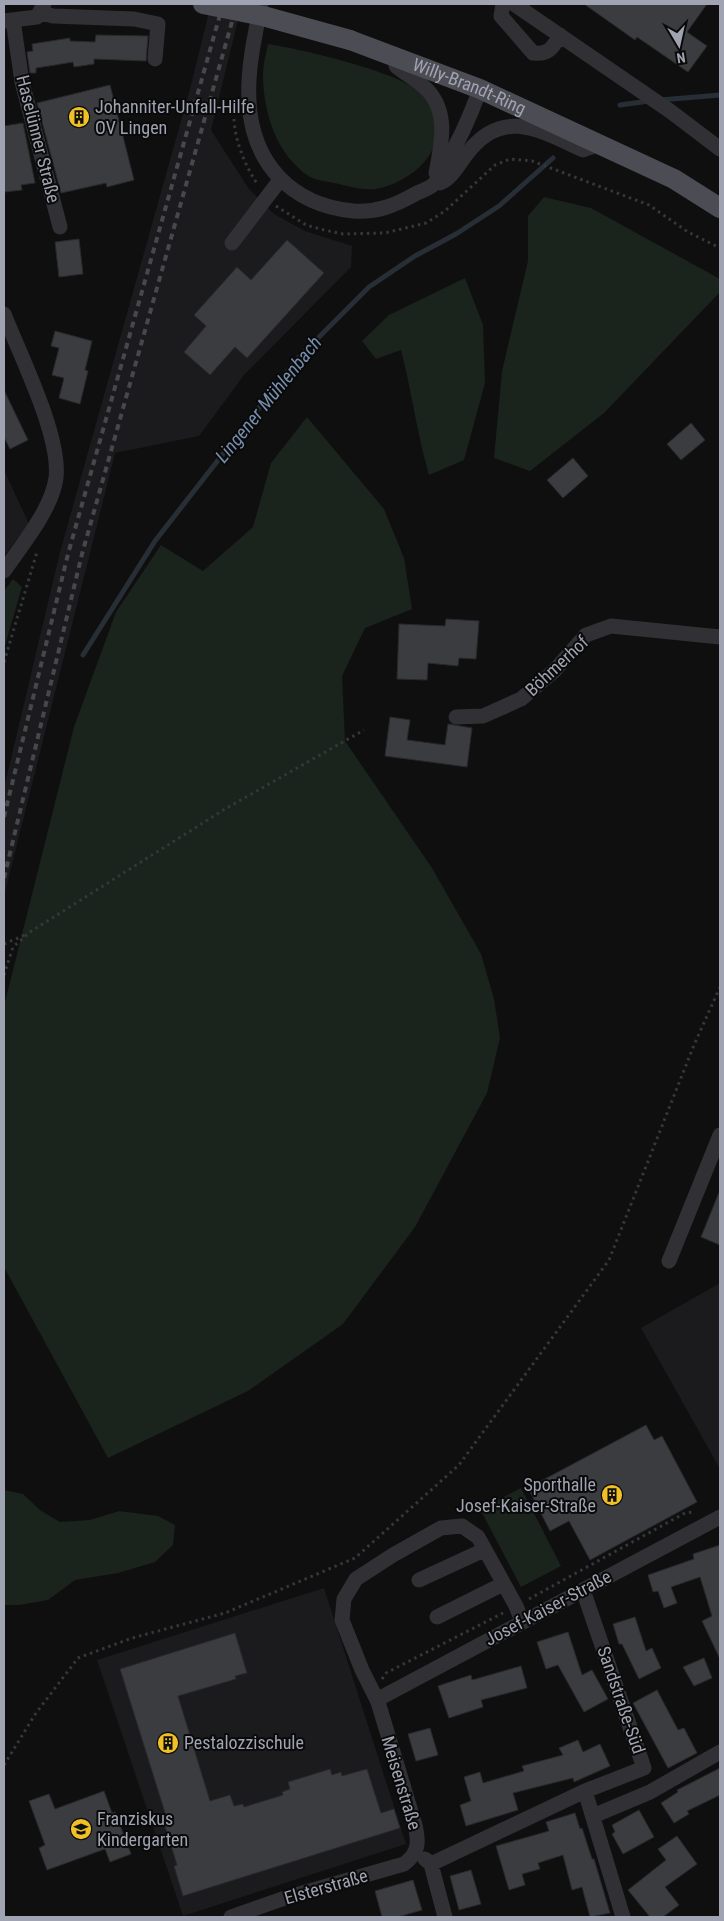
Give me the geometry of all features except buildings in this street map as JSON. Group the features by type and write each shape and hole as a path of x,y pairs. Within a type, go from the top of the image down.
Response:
{"main road":[{"name":"Willy-Brandt-Ring","path":"203,4 263,16 350,40 480,89 674,179 720,208"}],"street":[{"path":"261,4 249,81 248,102 253,130 264,156 280,180 303,198 337,209 363,212 382,210 434,184 443,183 476,141 485,133 501,127 518,125 527,127 583,150 600,144"},
{"path":"503,4 501,16 533,53 543,54 553,48 560,35"},
{"path":"514,4 670,110 720,149"},
{"name":"Haselünner Straße","path":"60,228 8,21 32,18 42,8 53,16 134,19 158,24 155,60"},
{"path":"396,56 396,66 423,85 439,106 443,135 434,184"},
{"path":"434,184 463,135 480,89"},
{"path":"232,243 280,180"},
{"path":"4,314 46,420 54,449 56,478 38,522 4,571"},
{"name":"Böhmerhof","path":"456,717 483,716 521,700 554,671 586,635 612,626 720,636"},
{"path":"669,1261 720,1135"},
{"name":"Josef-Kaiser-Straße","path":"378,1702 382,1697 720,1516"},
{"name":"Meisenstraße","path":"431,1864 417,1851 418,1839 415,1825 392,1755 378,1702 362,1670 342,1620 344,1599 356,1579 441,1528 462,1526 478,1537 522,1622"},
{"path":"419,1580 484,1550"},
{"path":"437,1618 503,1584"},
{"name":"Sandstraße-Süd","path":"431,1864 585,1791 644,1768 583,1590"},
{"path":"593,1816 650,1792 720,1752"},
{"path":"644,1768 650,1792"},
{"path":"585,1791 623,1917"},
{"name":"Elsterstraße","path":"232,1917 285,1898 404,1864 417,1851"},
{"path":"431,1864 445,1917"}],"path":[{"path":"234,112 235,128 248,171 266,198 306,225 343,234 363,235 385,233 426,223 445,211 495,165 510,159 532,161 649,205 688,232 720,248"},
{"path":"4,662 38,548"},
{"path":"4,944 30,932 225,810 364,730"},
{"path":"4,975 13,948 30,932"},
{"path":"4,1765 36,1713 78,1658 132,1638 225,1613 355,1558 460,1465 609,1260 694,1045 720,987"}],"shaded area":[{"path":"211,4 242,4 211,130 249,189 274,214 305,231 352,246 351,267 244,375 199,436 115,453 4,896 4,788 60,552 190,89"},
{"path":"268,44 325,56 373,70 411,86 423,94 431,105 435,124 434,144 427,158 415,171 399,181 378,188 356,188 310,177 288,157 280,145 269,117 263,74"},
{"path":"544,197 591,208 720,279 720,292 604,413 530,471 494,458 502,371 528,261 528,216"},
{"path":"465,278 483,325 485,383 464,460 429,475 401,350 376,359 362,341 389,315"},
{"path":"307,417 384,509 404,558 412,609 365,628 342,676 345,741 432,868 481,954 494,999 500,1038 487,1093 415,1227 343,1324 248,1391 108,1458 4,1267 4,1006 74,727 116,612 161,545 203,571 253,527 271,463"},
{"path":"4,470 29,524 4,556"},
{"path":"13,579 22,587 4,649 4,591"},
{"path":"720,1283 720,1469 641,1328"},
{"path":"521,1488 561,1566 521,1587 480,1509"},
{"path":"4,1490 23,1494 40,1510 60,1522 90,1520 119,1511 158,1516 175,1525 173,1545 155,1562 118,1573 75,1580 48,1600 19,1605 4,1605"},
{"path":"324,1588 406,1844 183,1916 97,1660"}],"waterway":[{"name":"Lingener Mühlenbach","path":"660,100 720,95"},
{"name":"Lingener Mühlenbach","path":"620,105 649,101"},
{"name":"Lingener Mühlenbach","path":"83,655 155,541 297,359 369,287 415,256 456,234 499,206 553,158"}],"railway":[{"path":"4,817 68,554 223,4"},
{"path":"4,878 82,554 237,4"}],"place":[{"name":"Johanniter-Unfall-Hilfe OV Lingen","path":"79,117"},
{"name":"Sporthalle Josef-Kaiser-Straße","path":"612,1495"},
{"name":"Pestalozzischule","path":"168,1743"},
{"name":"Franziskus Kindergarten","path":"81,1829"}]}
